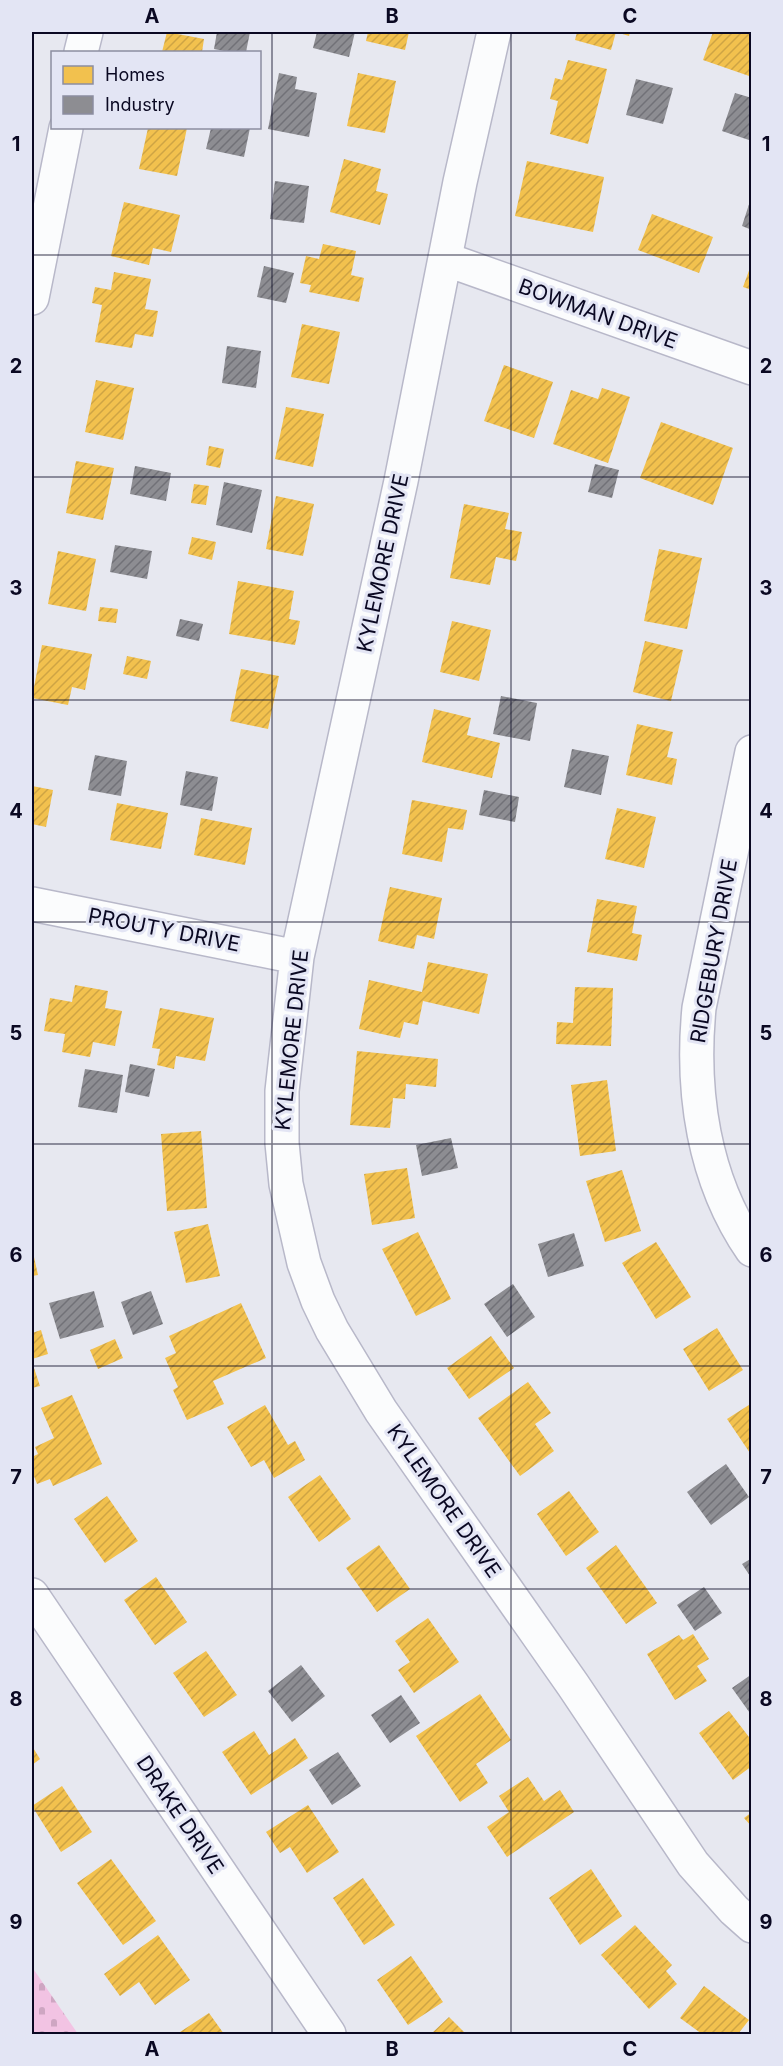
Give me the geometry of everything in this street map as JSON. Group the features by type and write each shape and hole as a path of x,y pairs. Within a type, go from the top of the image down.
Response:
{"street":[{"path":"81,51 86,32"},
{"name":"KYLEMORE DRIVE","path":"494,32 401,481 297,957 282,1091 282,1143 288,1194 304,1263 332,1330 381,1411 573,1685 693,1864 734,1910 752,1926"},
{"path":"32,298 66,129"},
{"name":"BOWMAN DRIVE","path":"445,260 752,368"},
{"name":"RIDGEBURY DRIVE","path":"752,752 699,1008 696,1082 707,1149 723,1195 752,1250"},
{"name":"PROUTY DRIVE","path":"32,904 297,957"},
{"name":"DRAKE DRIVE","path":"32,1595 329,2034"}],"green space":[{"path":"32,1967 78,2034 32,2034"}],"building: Homes":[{"path":"167,32 204,39 202,51 162,51"},
{"path":"368,32 409,32 405,50 366,41"},
{"path":"577,32 616,32 611,50 575,40"},
{"path":"616,32 630,32 629,36"},
{"path":"713,32 742,32 752,35 752,77 703,60"},
{"path":"568,60 607,69 588,144 550,134 558,101 550,99 555,78 562,80"},
{"path":"358,73 396,81 385,133 347,126"},
{"path":"148,129 187,129 177,176 139,169"},
{"path":"344,159 381,169 376,191 388,194 380,225 330,212"},
{"path":"527,161 604,177 593,232 515,216"},
{"path":"124,202 180,215 171,252 153,248 149,265 111,256"},
{"path":"652,214 713,237 699,273 638,250"},
{"path":"323,244 356,251 351,275 364,278 359,302 309,292 311,285 300,283 306,256 319,259"},
{"path":"752,265 752,290 743,287"},
{"path":"114,272 151,279 145,309 158,311 153,337 135,334 132,348 95,342 102,305 92,303 95,287 111,290"},
{"path":"302,324 340,332 329,384 291,377"},
{"path":"504,365 553,382 534,438 484,421"},
{"path":"96,380 134,388 123,440 85,432"},
{"path":"602,388 630,397 608,463 553,444 571,390 598,399"},
{"path":"286,407 324,414 313,467 275,459"},
{"path":"661,422 733,448 713,505 640,478"},
{"path":"209,446 224,449 220,468 206,465"},
{"path":"76,461 114,468 103,520 66,513"},
{"path":"194,484 209,486 206,505 191,503"},
{"path":"276,496 314,504 303,556 266,549"},
{"path":"464,504 509,513 505,529 522,532 516,561 496,557 490,585 450,578"},
{"path":"192,537 216,542 212,560 188,554"},
{"path":"659,549 702,558 687,629 644,621"},
{"path":"58,551 96,559 86,611 48,604"},
{"path":"238,581 294,591 289,619 300,621 295,645 229,634"},
{"path":"100,607 118,609 116,623 98,621"},
{"path":"452,621 491,630 479,681 440,672"},
{"path":"645,641 683,650 671,701 633,692"},
{"path":"42,645 92,654 85,690 72,687 68,705 32,698"},
{"path":"127,656 151,661 147,679 123,674"},
{"path":"241,669 279,676 268,729 230,721"},
{"path":"434,709 471,718 467,735 500,743 492,778 422,762"},
{"path":"637,724 673,732 667,757 677,759 672,785 626,775"},
{"path":"32,786 53,790 46,827 32,824"},
{"path":"412,800 467,810 463,830 448,828 442,862 402,854"},
{"path":"117,803 168,813 161,849 110,840"},
{"path":"617,808 656,817 644,868 605,859"},
{"path":"201,818 252,828 245,865 194,855"},
{"path":"390,887 442,898 434,939 417,935 414,949 378,941"},
{"path":"597,899 637,906 632,933 642,935 637,961 587,952"},
{"path":"428,962 488,974 479,1014 423,1001 418,1025 404,1022 400,1038 359,1029 369,980 422,992"},
{"path":"75,985 108,991 105,1008 122,1011 115,1046 93,1042 90,1057 62,1052 65,1034 44,1031 50,998 72,1002"},
{"path":"575,987 613,988 611,1046 556,1044 557,1022 573,1023"},
{"path":"160,1008 214,1018 205,1061 176,1056 174,1069 157,1065 160,1049 152,1048"},
{"path":"357,1051 438,1059 436,1087 406,1084 405,1099 393,1098 390,1128 350,1125"},
{"path":"607,1080 616,1151 580,1156 571,1085"},
{"path":"201,1131 207,1208 167,1211 161,1134"},
{"path":"407,1168 415,1218 372,1225 364,1174"},
{"path":"622,1170 641,1231 605,1242 586,1181"},
{"path":"208,1224 220,1276 186,1283 174,1232"},
{"path":"418,1232 451,1299 416,1316 382,1249"},
{"path":"656,1242 691,1297 656,1319 622,1263"},
{"path":"32,1248 38,1275 32,1276"},
{"path":"241,1303 266,1358 213,1381 224,1404 187,1420 173,1390 178,1387 165,1358 176,1353 169,1336"},
{"path":"717,1328 743,1370 709,1391 683,1349"},
{"path":"41,1330 48,1354 32,1359 32,1333"},
{"path":"491,1336 514,1368 469,1399 447,1368"},
{"path":"115,1339 123,1358 98,1369 90,1350"},
{"path":"32,1362 40,1386 32,1388"},
{"path":"528,1382 551,1413 535,1424 554,1451 520,1476 478,1418"},
{"path":"72,1395 102,1464 53,1486 50,1479 37,1484 32,1471 32,1457 38,1454 35,1447 54,1438 41,1408"},
{"path":"752,1403 752,1456 727,1419"},
{"path":"265,1405 288,1445 295,1441 305,1460 274,1478 264,1460 251,1467 227,1427"},
{"path":"320,1475 351,1519 319,1542 288,1497"},
{"path":"569,1491 599,1532 566,1556 537,1514"},
{"path":"107,1496 138,1541 105,1563 74,1519"},
{"path":"379,1545 410,1589 377,1612 346,1568"},
{"path":"616,1545 657,1603 626,1624 586,1568"},
{"path":"156,1577 187,1622 155,1645 124,1600"},
{"path":"428,1618 459,1662 414,1693 398,1670 410,1662 395,1641"},
{"path":"693,1634 709,1659 697,1666 707,1681 675,1700 647,1654 679,1635 683,1640"},
{"path":"206,1651 237,1695 204,1717 173,1673"},
{"path":"480,1694 511,1740 476,1764 488,1783 460,1802 416,1736"},
{"path":"729,1711 752,1741 752,1766 733,1780 699,1733"},
{"path":"254,1731 269,1755 295,1738 308,1758 251,1795 222,1752"},
{"path":"32,1746 40,1759 32,1765"},
{"path":"528,1777 544,1801 560,1790 574,1812 507,1857 487,1827 509,1812 499,1796"},
{"path":"62,1786 92,1832 61,1852 32,1806"},
{"path":"308,1805 339,1852 307,1873 290,1847 280,1853 266,1832"},
{"path":"752,1812 752,1827 744,1818"},
{"path":"111,1859 156,1921 123,1945 77,1883"},
{"path":"591,1869 622,1916 580,1945 549,1898"},
{"path":"363,1878 395,1925 364,1945 333,1898"},
{"path":"635,1925 672,1965 666,1971 677,1984 649,2009 601,1955"},
{"path":"158,1935 190,1980 155,2005 139,1982 120,1996 104,1974"},
{"path":"411,1956 443,2002 408,2025 377,1980"},
{"path":"704,1986 749,2020 738,2034 702,2034 680,2018"},
{"path":"209,2013 224,2034 177,2034"},
{"path":"449,2017 466,2034 431,2034"}],"building: Industry":[{"path":"217,32 250,32 246,51 214,49"},
{"path":"317,32 355,32 349,57 313,48"},
{"path":"279,73 297,77 295,89 317,93 309,137 268,129"},
{"path":"636,79 673,88 663,124 626,115"},
{"path":"735,93 752,98 752,141 722,131"},
{"path":"211,129 250,129 244,157 206,149"},
{"path":"275,181 309,186 304,223 270,219"},
{"path":"752,198 752,230 742,226"},
{"path":"264,266 294,273 286,303 257,297"},
{"path":"227,346 261,351 256,388 222,383"},
{"path":"595,464 619,470 612,498 588,492"},
{"path":"135,466 171,473 166,501 130,494"},
{"path":"224,482 262,490 252,533 216,525"},
{"path":"115,545 152,551 147,579 110,572"},
{"path":"180,619 203,624 199,641 176,636"},
{"path":"501,696 537,703 530,741 493,734"},
{"path":"572,749 609,756 601,795 564,787"},
{"path":"95,755 127,761 121,796 88,790"},
{"path":"186,771 218,777 212,811 180,805"},
{"path":"484,790 519,797 515,822 479,815"},
{"path":"130,1064 155,1069 149,1097 125,1092"},
{"path":"85,1069 123,1075 117,1113 78,1107"},
{"path":"451,1138 458,1168 422,1176 416,1145"},
{"path":"574,1233 584,1266 548,1277 538,1244"},
{"path":"513,1284 535,1317 507,1337 484,1304"},
{"path":"94,1291 104,1327 60,1339 49,1303"},
{"path":"151,1291 163,1324 133,1335 121,1302"},
{"path":"726,1464 749,1497 711,1525 687,1492"},
{"path":"752,1558 752,1579 742,1564"},
{"path":"704,1587 722,1613 695,1631 677,1605"},
{"path":"301,1665 325,1696 292,1722 268,1691"},
{"path":"752,1674 752,1716 732,1688"},
{"path":"401,1695 420,1723 390,1743 371,1715"},
{"path":"338,1752 361,1786 332,1805 309,1770"}]}
